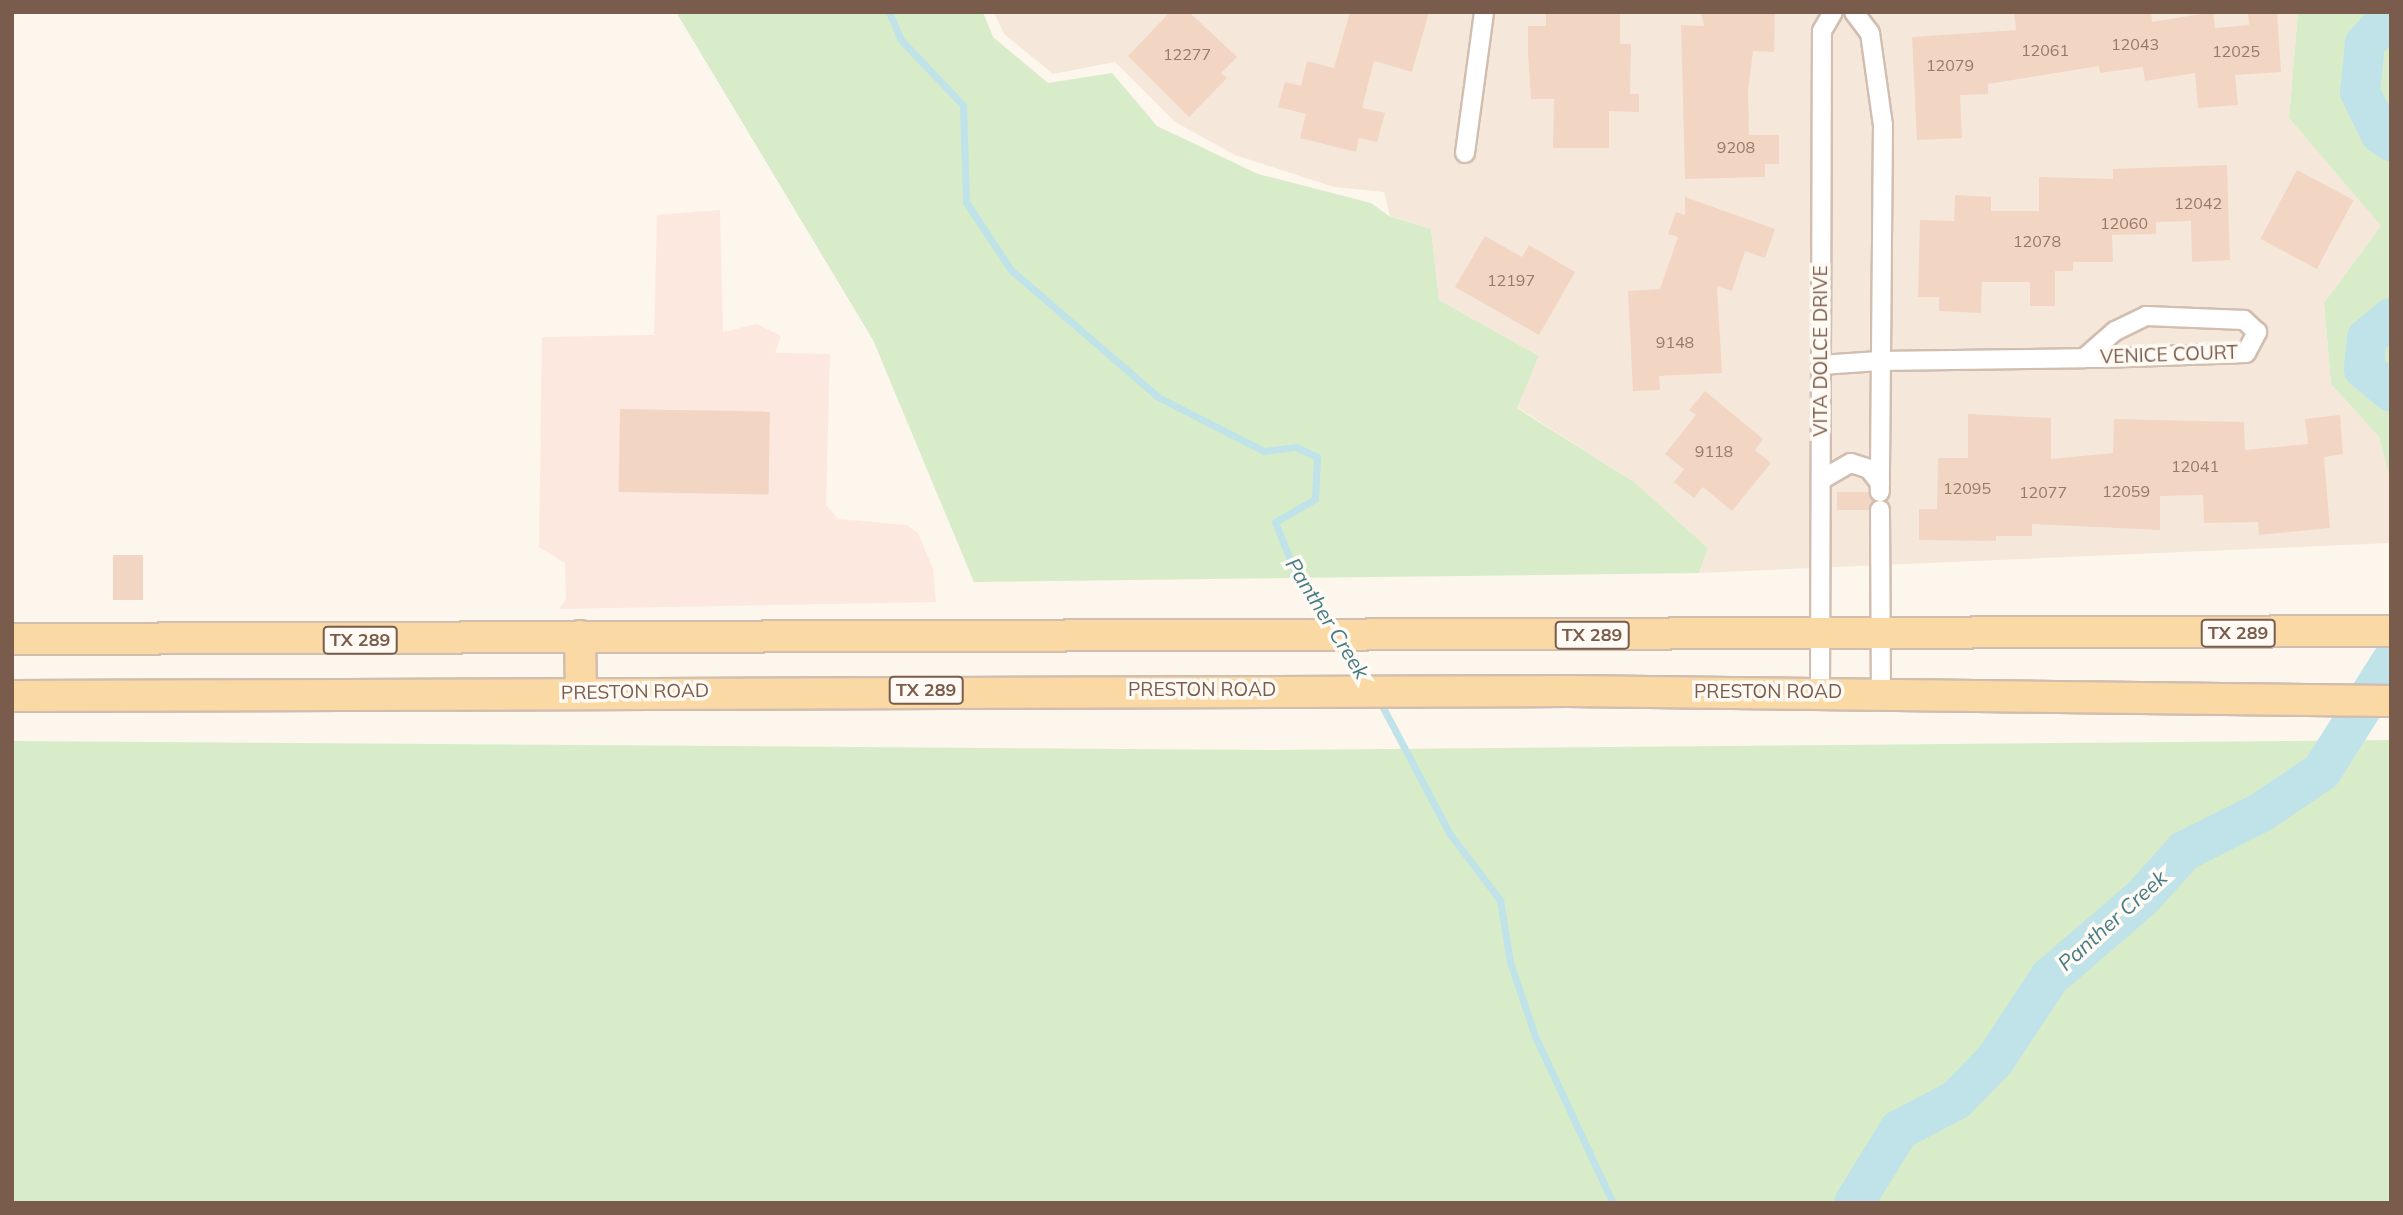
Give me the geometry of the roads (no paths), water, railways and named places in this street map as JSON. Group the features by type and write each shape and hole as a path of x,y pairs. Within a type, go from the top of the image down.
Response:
{"main road":[{"name":"TX 289","path":"12,639 1242,633 1881,636 2391,631"},
{"path":"580,636 581,693"},
{"name":"PRESTON ROAD","path":"12,696 1270,690 1881,693 2272,702 2391,701"}],"street":[{"path":"1465,153 1484,12"},
{"name":"VITA DOLCE DRIVE","path":"1820,693 1822,31 1833,12"},
{"path":"1854,12 1870,33 1883,124 1880,361 1881,693"},
{"name":"VENICE COURT","path":"1821,365 1880,361 2084,358 2246,353 2257,332 2244,320 2147,316 2115,331 2084,358"},
{"path":"1821,480 1851,463 1869,469 1880,495"}],"waterway":[{"name":"Panther Creek","path":"889,12 901,40 963,105 966,202 1011,270 1158,397 1264,451 1296,447 1317,457 1315,499 1275,522 1295,572 1336,627"},
{"name":"Panther Creek","path":"2391,14 2365,44 2360,92 2380,133 2391,141"},
{"name":"Panther Creek","path":"2391,318 2367,338 2364,369 2391,392"},
{"name":"Panther Creek","path":"1345,643 1370,684"},
{"name":"Panther Creek","path":"1854,1203 1899,1130 1956,1100 1995,1060 2050,977 2143,897 2184,851 2260,813 2322,771 2391,662"},
{"name":"Panther Creek","path":"1379,700 1450,834 1500,900 1510,962 1535,1036 1613,1203"}]}
